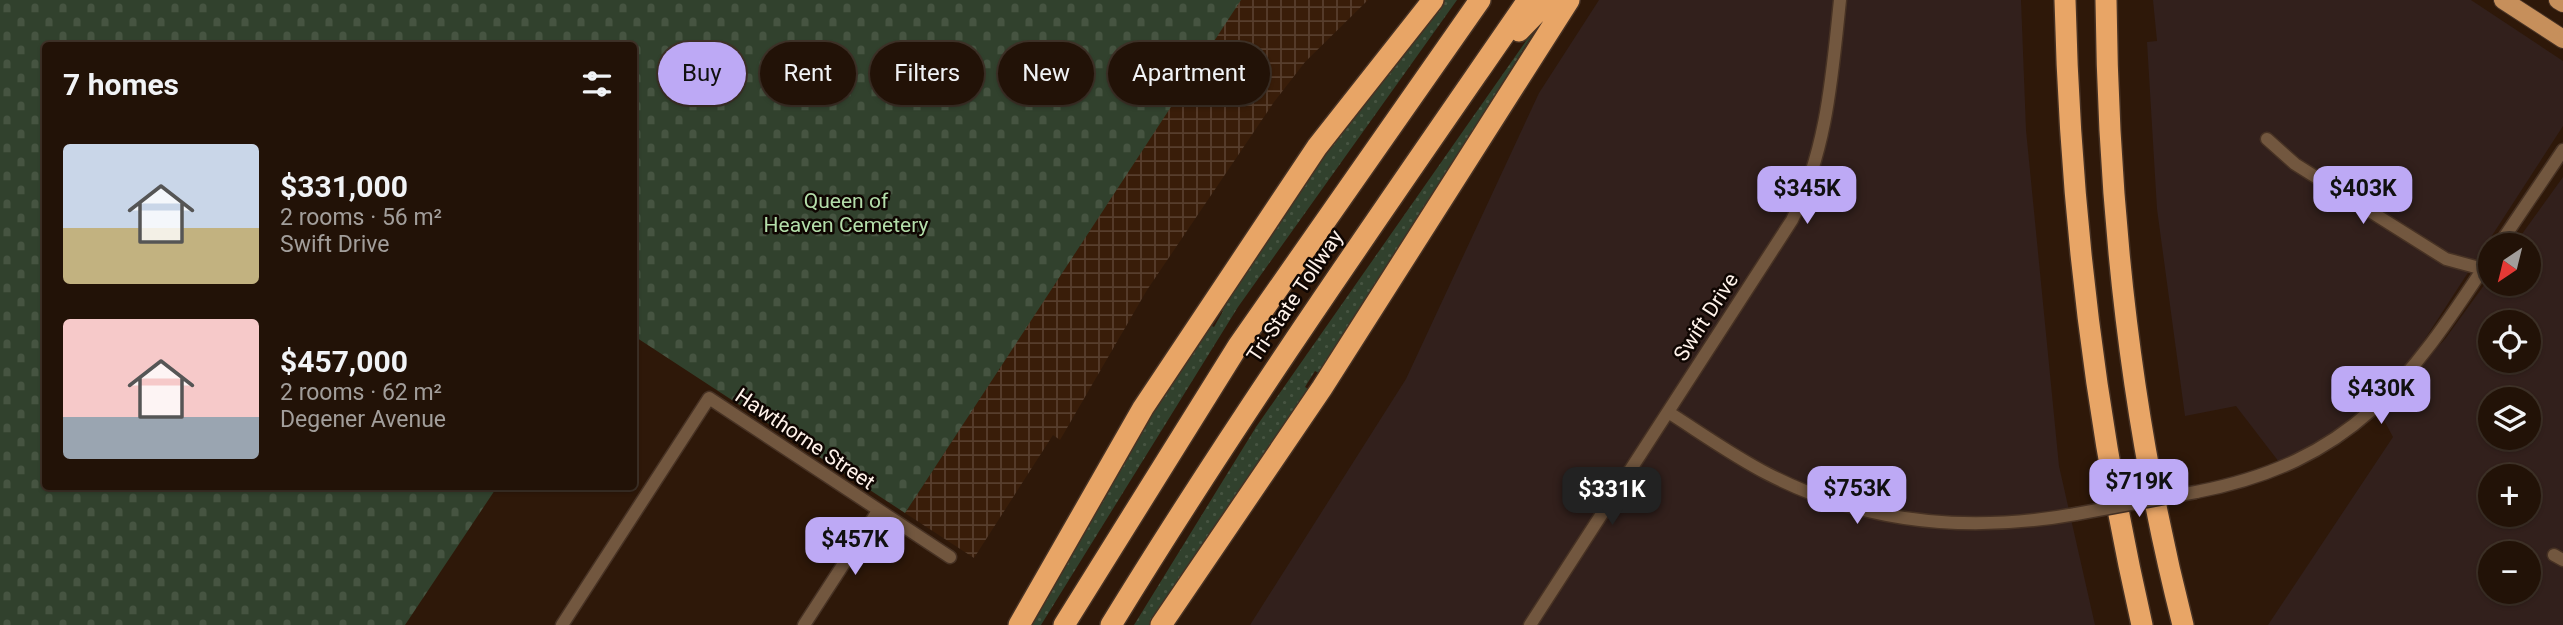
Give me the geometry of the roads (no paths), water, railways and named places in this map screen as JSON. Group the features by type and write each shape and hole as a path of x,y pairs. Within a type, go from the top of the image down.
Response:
{"highway":[{"path":"1018,625 1157,387 1317,147 1433,0"},
{"name":"Tri-State Tollway","path":"1064,625 1238,346 1480,0"},
{"name":"Tri-State Tollway","path":"1111,625 1249,407 1528,0"},
{"path":"1482,67 1549,0"},
{"path":"1161,625 1315,400 1569,0"},
{"path":"2065,0 2072,171 2083,284 2107,456 2142,625"},
{"path":"2106,0 2113,181 2130,337 2157,505 2183,625"}],"main road":[{"path":"2503,0 2563,39"},
{"path":"2558,0 2563,3"}],"street":[{"name":"Swift Drive","path":"1530,625 1803,199 1818,156 1826,118 1840,0"},
{"path":"2267,139 2295,164 2446,259 2478,263"},
{"path":"2507,233 2563,150"},
{"path":"1668,412 1769,474 1821,497 1873,513 1965,525 2038,521 2196,492 2243,481 2296,461 2365,417 2413,370 2478,276"},
{"name":"Hawthorne Street","path":"562,625 709,398 950,557"},
{"path":"804,625 878,512"}],"park label":[{"name":"Queen of Heaven Cemetery","path":"846,213"}]}
